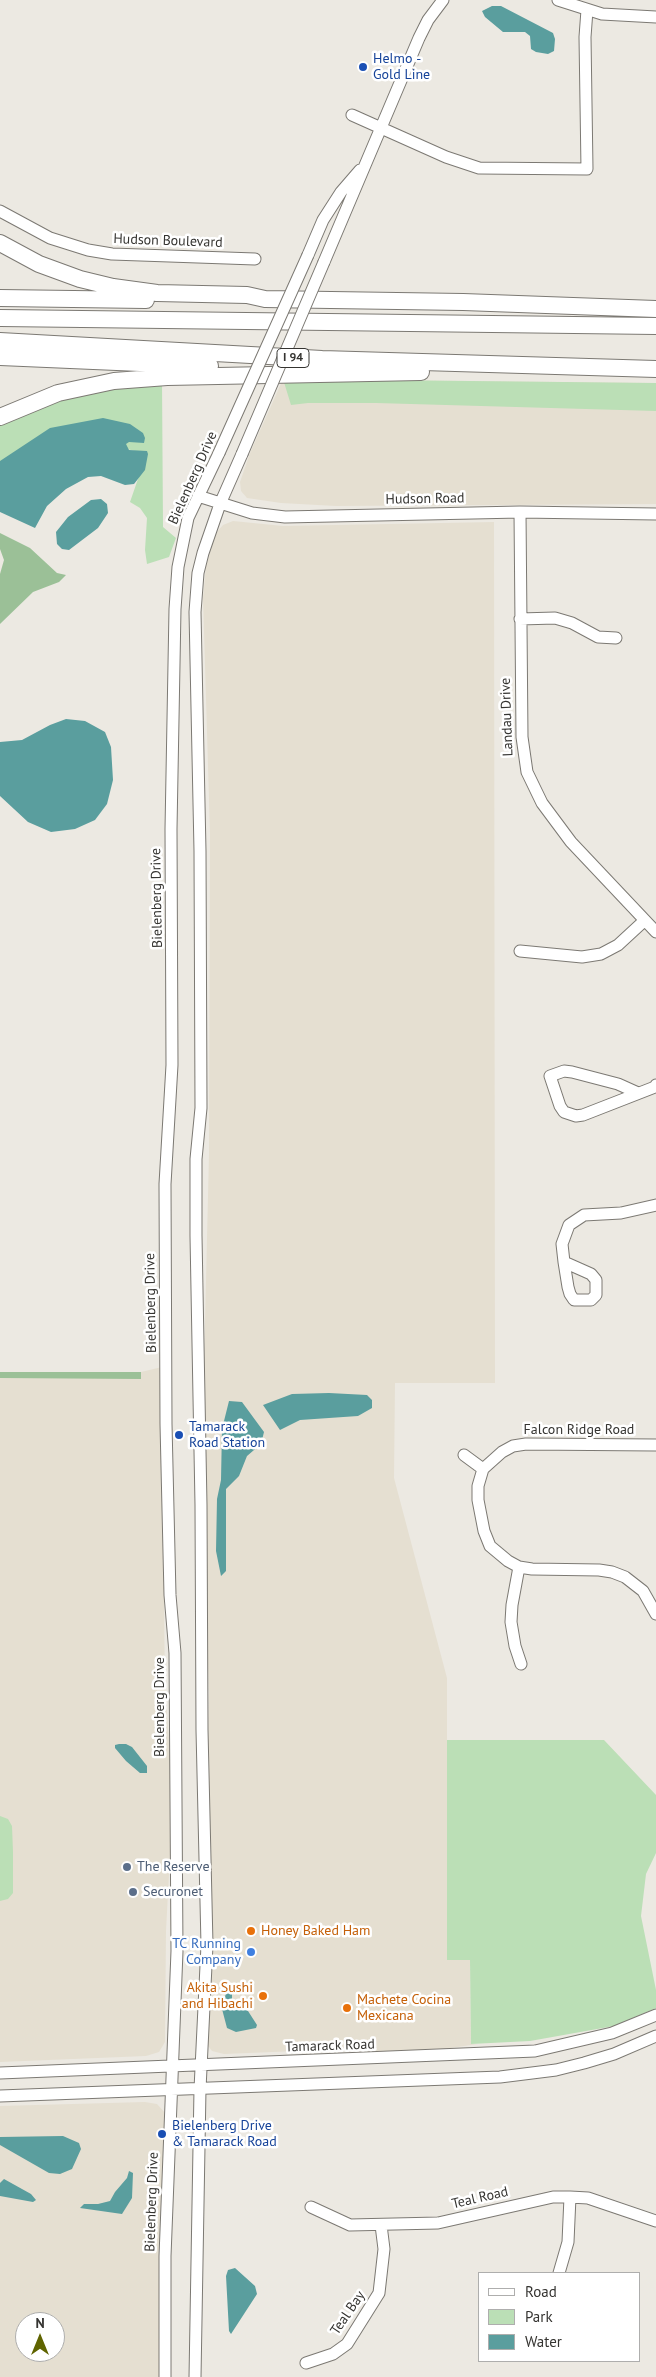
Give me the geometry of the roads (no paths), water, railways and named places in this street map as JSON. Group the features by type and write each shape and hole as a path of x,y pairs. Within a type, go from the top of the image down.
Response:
{"highway":[{"path":"0,243 45,266 80,279 114,287 157,293 247,295 265,299"},
{"path":"0,298 249,302 265,299 472,302 656,309"},
{"path":"0,318 656,326"},
{"name":"I 94","path":"0,341 312,359 656,369"},
{"path":"0,356 377,374"},
{"path":"0,417 58,393 114,381 167,377 377,374 586,367"}],"street":[{"path":"195,2377 200,2089 207,1945 202,1730 202,1515 196,1236 201,1059 195,612 200,567 220,504 358,187 365,164 428,20 443,0"},
{"path":"558,0 587,10 629,17 656,17"},
{"path":"352,114 446,157 479,168 587,169 585,38 587,10"},
{"name":"Bielenberg Drive","path":"164,2377 165,2256 176,1951 175,1653 170,1595 166,1424 165,1184 172,1065 171,829 175,596 181,545 188,518 323,220 341,192 365,164"},
{"name":"Hudson Boulevard","path":"0,212 50,238 88,250 112,254 254,259"},
{"name":"Hudson Road","path":"198,496 252,513 284,517 520,512 656,514"},
{"name":"Landau Drive","path":"520,512 522,737 526,772 542,803 571,842 656,932"},
{"path":"520,619 554,618 572,623 598,637 616,638"},
{"path":"520,951 582,957 601,954 618,945 644,921"},
{"path":"638,1093 618,1084 572,1072 564,1071 550,1076 560,1106 564,1112 576,1116 638,1093 656,1085"},
{"path":"564,1262 562,1244 566,1231 576,1220 584,1215 621,1213 656,1205"},
{"name":"Falcon Ridge Road","path":"483,1469 502,1452 513,1446 526,1444 656,1445"},
{"path":"464,1455 483,1469 478,1500 484,1531 490,1546 499,1556 519,1567 612,1572 625,1577 643,1592 656,1614"},
{"path":"519,1567 511,1622 515,1646 521,1664"},
{"name":"Tamarack Road","path":"0,2073 534,2051 612,2033 656,2014"},
{"path":"0,2096 478,2078 531,2074 591,2061 656,2036"},
{"name":"Teal Road","path":"310,2207 350,2225 438,2223 552,2197 570,2197 588,2198 656,2221"},
{"path":"559,2272 568,2242 570,2197"},
{"name":"Teal Bay","path":"306,2364 333,2354 347,2344 379,2293 384,2249 381,2225"}],"water":[{"path":"492,6 501,6 553,33 555,39 554,51 548,54 531,49 530,36 525,32 503,32 485,17 482,11"},
{"path":"103,418 130,424 143,433 144,443 129,442 126,444 129,450 147,451 148,454 145,470 134,484 125,485 101,476 88,477 66,489 47,506 35,528 0,512 0,461 50,428"},
{"path":"101,499 107,504 108,513 98,528 69,550 62,549 57,544 56,532 68,517 91,500"},
{"path":"66,719 85,721 105,732 111,747 113,780 107,804 95,820 75,829 51,832 28,822 0,796 0,742 22,740"},
{"path":"292,1394 367,1395 372,1400 372,1408 358,1416 300,1420 280,1430 263,1405"},
{"path":"229,1401 242,1402 264,1432 261,1444 247,1456 239,1476 226,1489 226,1571 221,1576 216,1551 217,1499 221,1480 222,1429"},
{"path":"126,1744 132,1747 147,1766 147,1773 140,1773 126,1761 115,1748 115,1745"},
{"path":"225,1984 232,1984 232,2002 248,2011 257,2025 256,2028 236,2032 227,2028 222,2009 226,1993"},
{"path":"63,2136 79,2143 81,2149 72,2169 60,2174 49,2173 0,2145 0,2137"},
{"path":"129,2171 133,2173 132,2198 122,2214 80,2208 84,2204 98,2204 110,2201 127,2178"},
{"path":"4,2179 31,2194 36,2200 33,2202 0,2196 0,2183"},
{"path":"235,2268 255,2286 257,2294 231,2334 229,2331 226,2276 228,2270"}],"place":[{"name":"Helmo - Gold Line","path":"363,67"},
{"name":"Tamarack Road Station","path":"179,1435"},
{"name":"The Reserve","path":"127,1867"},
{"name":"Securonet","path":"133,1892"},
{"name":"Honey Baked Ham","path":"251,1931"},
{"name":"TC Running Company","path":"251,1952"},
{"name":"Akita Sushi and Hibachi","path":"263,1996"},
{"name":"Machete Cocina Mexicana","path":"347,2008"},
{"name":"Bielenberg Drive & Tamarack Road","path":"162,2134"}]}
